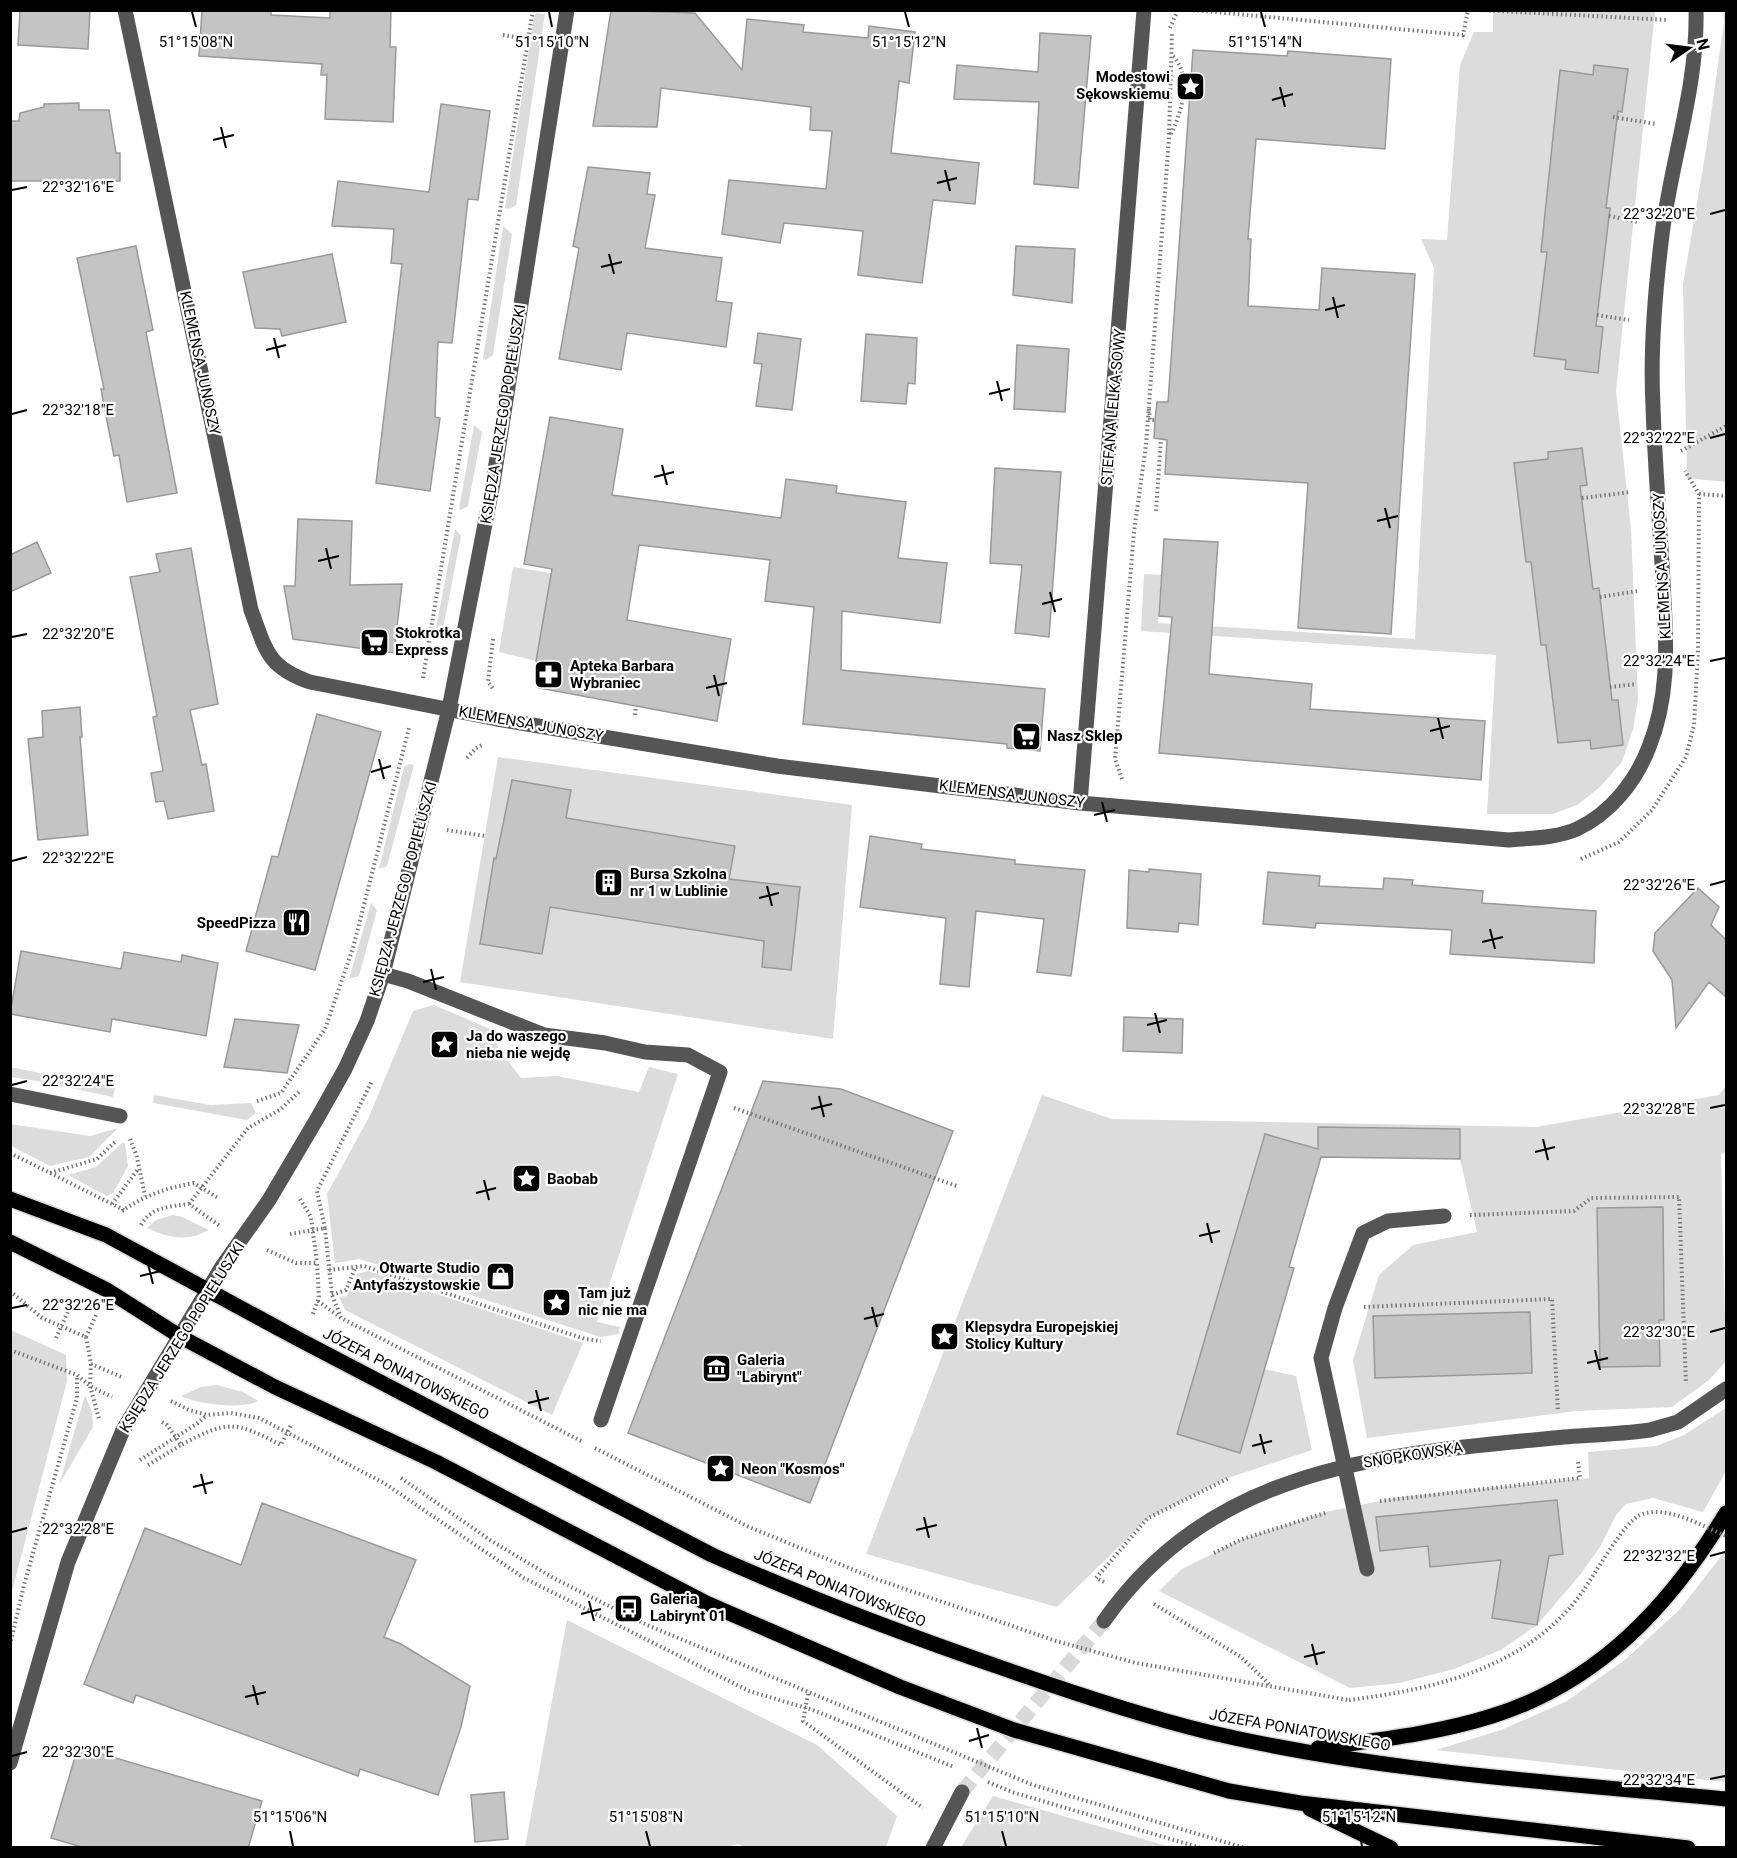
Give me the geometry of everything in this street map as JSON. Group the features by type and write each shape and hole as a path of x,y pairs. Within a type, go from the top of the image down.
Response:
{"main road":[{"name":"JÓZEFA PONIATOWSKIEGO","path":"10,1199 106,1235 300,1340 712,1555 778,1584 919,1639 1093,1700 1209,1732 1385,1765 1726,1800"},
{"path":"10,1242 107,1290 181,1337 293,1396 436,1462 706,1603 900,1687 1014,1730 1229,1791 1299,1803 1688,1848"},
{"path":"1301,1751 1410,1736 1454,1727 1493,1716 1560,1685 1597,1663 1646,1622 1681,1582 1726,1514"},
{"path":"1299,1803 1391,1848"}],"street":[{"name":"KLEMENSA JUNOSZY","path":"125,10 251,610 267,652 285,673 310,682 449,709 727,758 1080,803 1509,840 1554,836 1577,829 1599,815 1634,779 1649,748 1665,687 1666,640 1652,404 1655,303 1662,232 1694,53 1696,10"},
{"name":"KSIĘDZA JERZEGO POPIEŁUSZKI","path":"10,1763 68,1562 96,1492 135,1409 209,1289 285,1174 338,1082 367,1021 383,974 449,709 493,483 567,10"},
{"name":"STEFANA LELKA-SOWY","path":"1080,803 1144,10"},
{"path":"383,974 408,981 544,1035 604,1043 645,1052 688,1055 720,1072 601,1420"},
{"path":"10,1094 120,1116"},
{"path":"1367,1569 1321,1358 1335,1308 1363,1233 1388,1221 1444,1216"},
{"name":"SNOPKOWSKA","path":"1104,1621 1124,1592 1143,1572 1195,1530 1262,1494 1305,1476 1396,1454 1576,1436 1623,1434 1678,1422 1726,1389"},
{"path":"933,1848 962,1792"}],"path":[{"path":"256,1101 281,1093 325,1029 353,948 373,876 402,751 418,703 432,632 533,10"},
{"path":"1193,10 1463,35 1468,10"},
{"path":"1480,10 1668,20"},
{"path":"1667,32 1669,10"},
{"path":"1126,783 1117,770 1115,759 1134,532 1139,510 1148,409 1169,138 1172,28"},
{"path":"502,34 527,39"},
{"path":"1169,138 1179,115 1183,96 1180,62 1172,54"},
{"path":"1183,96 1190,96"},
{"path":"1654,134 1657,113"},
{"path":"1613,117 1656,124"},
{"path":"1609,216 1646,223"},
{"path":"1597,315 1637,321"},
{"path":"1148,409 1151,410 1150,420 1155,420"},
{"path":"1675,454 1726,426"},
{"path":"1156,511 1161,439"},
{"path":"1581,498 1639,490"},
{"path":"1574,860 1585,858 1619,842 1652,810 1686,758 1694,725 1697,677 1699,494 1726,496"},
{"path":"1600,597 1644,590"},
{"path":"1610,687 1638,684"},
{"path":"447,831 485,836"},
{"path":"141,1226 150,1212 189,1204 248,1128 281,1108 303,1089 338,1082"},
{"path":"711,1100 957,1186"},
{"path":"122,1134 131,1139 145,1196"},
{"path":"10,1153 124,1210"},
{"path":"112,1204 139,1168"},
{"path":"285,1174 310,1217 314,1230 318,1301 316,1308"},
{"path":"119,1213 145,1196 161,1189 194,1183 218,1198"},
{"path":"1444,1216 1574,1211 1591,1198 1679,1197 1681,1220"},
{"path":"189,1204 217,1224"},
{"path":"290,1234 325,1228 333,1295 341,1318"},
{"path":"288,1259 296,1263 317,1263"},
{"path":"333,1295 346,1290 356,1266"},
{"path":"329,1270 364,1266 585,1339 628,1342"},
{"path":"10,1292 42,1318 86,1337"},
{"path":"1335,1308 1552,1299 1558,1413"},
{"path":"318,1301 341,1318 749,1527 876,1579 1056,1641 1136,1663 1269,1684 1349,1700 1420,1690 1488,1667 1525,1647 1575,1602 1615,1546 1625,1525 1638,1516 1651,1512 1667,1513 1726,1536"},
{"path":"56,1338 70,1306"},
{"path":"95,1318 86,1337 91,1364 121,1376"},
{"path":"10,1350 77,1375 90,1386 112,1397"},
{"path":"10,1645 24,1585 77,1398 77,1375"},
{"path":"175,1403 207,1415 231,1413 259,1418 384,1483 524,1578 749,1691 804,1707 964,1772"},
{"path":"138,1461 207,1415"},
{"path":"162,1422 177,1436 181,1444"},
{"path":"148,1465 213,1427 227,1425"},
{"path":"1211,1554 1240,1540 1354,1506 1400,1497 1580,1478 1576,1436"},
{"path":"1154,1596 1149,1601 1241,1657 1269,1684"},
{"path":"808,1694 803,1721 912,1802"},
{"path":"983,1780 1012,1792 1201,1848"}],"shaded area":[{"path":"1493,11 1655,11 1616,391 1631,529 1638,699 1633,729 1622,762 1600,787 1577,805 1553,814 1487,814 1496,655 1141,631 1144,574 1161,575 1158,623 1415,639 1434,268 1421,239 1447,240 1460,65 1474,32 1493,32"},
{"path":"1723,11 1726,11 1726,482 1687,478 1683,284 1706,150 1724,22"},
{"path":"537,13 545,14 516,205 509,209 505,208 534,16"},
{"path":"503,226 512,234 493,355 486,360 483,359"},
{"path":"474,425 482,432 468,506 461,510 459,509"},
{"path":"455,529 461,536 442,634 438,633 436,628"},
{"path":"513,567 551,573 536,661 499,652"},
{"path":"498,757 852,805 833,1039 460,982"},
{"path":"409,764 414,765 387,866 379,869 404,767"},
{"path":"371,903 377,910 359,976 349,979"},
{"path":"434,1005 495,1031 498,1048 521,1078 557,1076 639,1092 649,1067 678,1074 597,1322 620,1327 619,1334 600,1337 360,1259 335,1263 327,1194 368,1119 413,1011"},
{"path":"10,1067 45,1074 43,1082 11,1077"},
{"path":"57,1076 115,1087 113,1097 56,1085"},
{"path":"1726,1086 1726,1152 1721,1154 1726,1361 1709,1380 1672,1407 1576,1411 1367,1438 1353,1360 1379,1275 1413,1245 1477,1232 1460,1159 1460,1129 1319,1127 1318,1157 1257,1164 1177,1434 1240,1452 1264,1369 1296,1376 1312,1450 1222,1480 1148,1518 1057,1607 866,1554 1042,1095 1112,1119 1536,1127 1719,1095"},
{"path":"154,1095 210,1105 251,1103 256,1113 247,1120 153,1103"},
{"path":"10,1124 90,1136 118,1128 89,1157 50,1166 11,1146"},
{"path":"122,1143 125,1143 128,1166 113,1193 107,1196 68,1175 96,1167"},
{"path":"173,1215 209,1230 193,1236 178,1237 147,1228 156,1220"},
{"path":"368,1271 583,1343 552,1415 345,1310 339,1297 347,1296 357,1274"},
{"path":"11,1330 66,1355 67,1381 11,1595"},
{"path":"217,1385 243,1392 258,1401 242,1405 220,1405 181,1396 201,1387"},
{"path":"85,1395 92,1412 93,1427 59,1485"},
{"path":"1726,1408 1726,1471 1703,1512 1653,1498 1626,1504 1616,1515 1600,1547 1580,1575 1537,1625 1501,1650 1454,1669 1400,1683 1350,1688 1159,1591 1182,1569 1240,1540 1326,1512 1399,1497 1589,1478 1588,1452 1656,1446 1684,1435"},
{"path":"1726,1550 1726,1782 1436,1750 1501,1730 1567,1701 1626,1659 1680,1609"},
{"path":"567,1620 817,1745 897,1816 886,1847 747,1848 738,1844 722,1848 525,1847"},
{"path":"993,1796 1004,1799 1171,1847 961,1847"}],"building":[{"path":"20,10 90,10 88,49 18,45"},
{"path":"202,10 271,10 271,15 330,18 330,10 391,10 390,47 396,47 393,122 325,119 327,75 321,75 322,64 199,56"},
{"path":"611,10 695,13 742,70 747,19 804,25 803,32 868,38 869,26 915,32 909,83 899,81 891,153 979,163 975,204 933,200 922,283 858,275 863,231 784,223 780,243 722,234 729,180 826,189 832,131 810,130 811,107 661,88 657,127 593,126"},
{"path":"1040,33 1091,36 1078,188 1034,184 1039,102 954,99 957,65 1038,72"},
{"path":"1193,50 1287,56 1288,51 1391,59 1385,149 1256,139 1248,239 1251,239 1248,306 1319,310 1322,268 1415,274 1391,634 1298,628 1308,483 1165,474 1167,440 1154,438 1155,420 1157,402 1168,402"},
{"path":"1594,65 1628,69 1622,112 1618,111 1606,208 1610,208 1596,326 1603,327 1598,373 1565,369 1566,360 1534,356 1547,252 1541,252 1560,70 1593,75"},
{"path":"79,103 79,110 109,110 116,153 120,153 120,181 10,181 10,121 19,121 20,113 44,107 44,104"},
{"path":"441,104 490,111 478,200 468,199 452,343 438,342 435,417 440,418 430,491 376,483 402,264 391,263 394,229 332,226 338,181 429,192"},
{"path":"588,167 650,173 647,194 655,195 645,248 722,258 716,301 732,303 726,347 627,333 621,370 559,359 579,248 573,246"},
{"path":"136,246 153,330 146,332 177,493 127,502 119,455 114,456 101,389 104,389 77,258"},
{"path":"1016,246 1075,249 1072,303 1013,295"},
{"path":"332,254 346,322 282,336 280,329 255,328 243,272"},
{"path":"758,333 801,339 792,410 756,406 762,364 754,363"},
{"path":"866,334 917,338 915,384 908,383 906,404 861,401"},
{"path":"1017,345 1069,349 1065,412 1014,409"},
{"path":"550,417 623,429 612,495 781,518 786,479 837,486 836,493 906,502 898,558 947,563 940,623 842,611 841,670 1045,689 1040,751 1007,748 1007,744 803,724 814,607 765,601 770,560 639,545 627,620 731,639 717,721 539,688 544,662 536,661 552,569 524,564"},
{"path":"1582,448 1587,485 1580,486 1593,589 1599,588 1612,700 1618,700 1623,745 1591,749 1590,740 1558,743 1546,645 1541,645 1531,562 1526,562 1514,463 1548,459 1548,452"},
{"path":"995,468 1061,472 1049,637 1015,633 1022,565 990,563"},
{"path":"298,519 352,521 350,585 402,584 394,653 293,639 284,586 295,586"},
{"path":"1164,539 1218,542 1209,674 1312,684 1310,709 1485,721 1481,780 1159,753 1172,617 1159,616"},
{"path":"37,542 51,573 10,592 10,555"},
{"path":"191,548 218,704 190,710 202,765 206,764 214,811 168,819 164,801 156,802 151,773 163,771 153,717 157,716 130,577 160,572 156,554"},
{"path":"80,707 82,737 80,737 88,835 38,840 28,739 43,737 42,711"},
{"path":"317,714 381,732 315,970 246,951 272,856 278,857"},
{"name":"Bursa Szkolna nr 1 w Lublinie","path":"512,780 571,790 566,818 735,846 729,879 800,887 791,970 762,967 764,941 550,907 542,954 480,944 494,858 496,859"},
{"path":"870,836 922,844 921,849 1015,860 1015,864 1085,870 1071,976 1037,972 1044,919 976,911 969,987 940,984 946,918 860,907"},
{"path":"1149,869 1201,874 1198,925 1179,923 1178,932 1127,928 1129,870 1149,872"},
{"path":"1268,872 1320,876 1319,886 1383,889 1384,878 1413,880 1412,885 1483,891 1482,903 1596,911 1594,963 1450,954 1452,930 1316,923 1315,928 1263,924"},
{"path":"1698,888 1719,907 1711,925 1726,940 1726,997 1709,982 1676,1028 1672,980 1653,951 1655,933"},
{"path":"21,951 121,969 124,952 181,962 182,955 218,963 206,1036 112,1019 110,1032 10,1014"},
{"path":"1124,1017 1183,1019 1182,1053 1123,1051"},
{"path":"235,1019 299,1025 287,1073 224,1067"},
{"path":"763,1081 841,1089 953,1131 810,1503 628,1433"},
{"path":"1318,1127 1460,1129 1460,1159 1321,1157 1289,1267 1294,1268 1240,1453 1177,1434 1265,1134 1318,1149"},
{"path":"1663,1207 1664,1320 1659,1320 1660,1366 1600,1367 1597,1208"},
{"path":"1530,1312 1532,1373 1375,1378 1373,1316"},
{"path":"1557,1500 1563,1554 1549,1556 1537,1625 1492,1618 1501,1560 1430,1567 1428,1546 1380,1551 1376,1517"},
{"path":"262,1503 416,1560 384,1637 401,1644 470,1686 461,1727 438,1795 360,1769 358,1776 136,1695 133,1703 84,1684 145,1528 241,1565"},
{"path":"78,1747 262,1801 248,1848 85,1848 51,1838"},
{"path":"504,1792 508,1839 475,1842 471,1795"}],"tunnel":[{"path":"962,1792 1104,1621"}],"place":[{"name":"Modestowi Sękowskiemu","path":"1191,86"},
{"name":"Stokrotka Express","path":"374,642"},
{"name":"Apteka Barbara Wybraniec","path":"549,675"},
{"name":"Nasz Sklep","path":"1026,736"},
{"name":"Bursa Szkolna nr 1 w Lublinie","path":"609,883"},
{"name":"SpeedPizza","path":"297,923"},
{"name":"Ja do waszego nieba nie wejdę","path":"445,1045"},
{"name":"Baobab","path":"526,1179"},
{"name":"Otwarte Studio Antyfaszystowskie","path":"501,1277"},
{"name":"Tam już nic nie ma","path":"557,1302"},
{"name":"Klepsydra Europejskiej Stolicy Kultury","path":"944,1336"},
{"name":"Galeria \"Labirynt\"","path":"716,1369"},
{"name":"Neon \"Kosmos\"","path":"720,1469"},
{"name":"Galeria Labirynt 01","path":"629,1608"}]}
